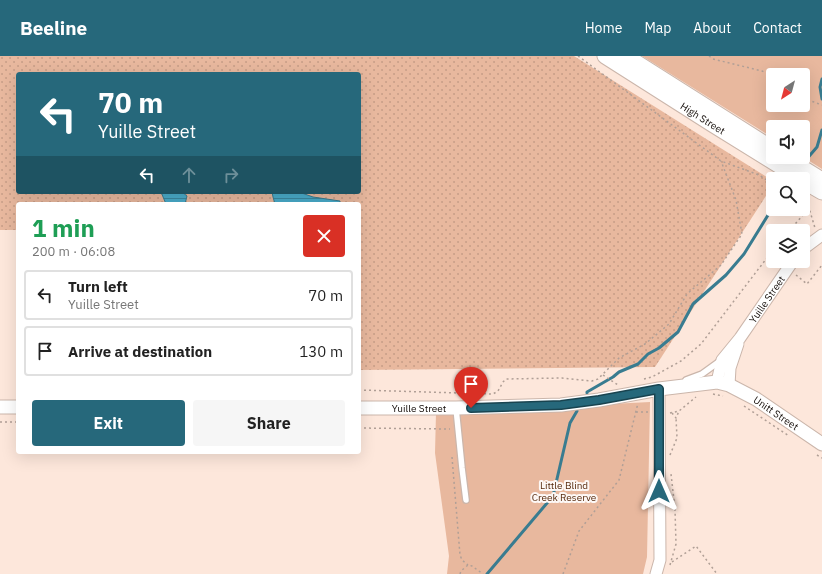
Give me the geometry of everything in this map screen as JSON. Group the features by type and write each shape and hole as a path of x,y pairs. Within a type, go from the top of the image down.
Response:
{"main road":[{"name":"High Street","path":"606,56 789,172"},
{"name":"High Street","path":"626,56 766,145"},
{"path":"796,164 822,180"},
{"name":"High Street","path":"810,185 822,192"}],"street":[{"path":"810,244 820,237"},
{"name":"Yuille Street","path":"723,388 722,360 740,338 788,268"},
{"name":"Yuille Street","path":"723,388 740,338"},
{"name":"Yuille Street","path":"361,408 456,408 561,405 680,386 723,388"},
{"name":"Unitt Street","path":"723,388 756,399 819,449"},
{"path":"654,390 659,412 660,560 656,574"},
{"path":"0,407 16,407"}],"lane":[{"path":"680,386 686,380 702,374 722,360"},
{"path":"456,408 466,500"}],"path":[{"path":"578,56 721,161 743,168 766,180"},
{"path":"709,56 713,59 766,72"},
{"path":"810,101 822,105"},
{"path":"361,390 493,394 498,391 502,382 506,380 562,378 592,381 598,379 619,358 645,344 669,324 687,294 721,265 742,234 736,200 721,161"},
{"path":"810,211 820,237"},
{"path":"795,224 802,216"},
{"path":"652,377 681,362 701,344 766,259"},
{"path":"793,268 807,284 822,265"},
{"path":"602,375 615,384"},
{"path":"708,394 723,388"},
{"path":"563,574 579,531 619,480 640,398 654,390"},
{"path":"636,412 672,413 679,411 696,397"},
{"path":"743,406 789,436"},
{"path":"670,455 677,438 676,418 679,411"},
{"path":"672,413 676,418"},
{"path":"0,422 16,422"},
{"path":"361,428 450,429"},
{"path":"819,449 822,458"},
{"path":"452,452 460,555 462,560 468,565 472,566 483,574"},
{"path":"669,568 676,544 675,509 670,473"},
{"path":"671,562 696,546 718,574"},
{"path":"460,574 461,571 468,565"}],"green space":[{"path":"0,56 574,56 766,177 766,196 655,367 361,370 361,202 16,202 16,230 0,230"},
{"path":"642,56 822,56 822,169 810,161 810,120 766,120 766,134"},
{"name":"Little Blind Creek Reserve","path":"650,402 647,557 643,574 447,574 449,556 435,453 436,413"}],"water":[{"path":"162,194 184,194 187,196 186,202 165,202"},
{"path":"272,194 305,194 313,197 340,201 340,202 274,202"}],"waterway":[{"path":"822,79 820,87 822,99"},
{"path":"810,155 817,147 822,130"},
{"path":"587,393 619,372 638,364 648,354 659,348 678,332 693,304 726,275 744,254 767,216"},
{"path":"487,574 553,496 570,423 577,411"}],"route":[{"path":"471,408 561,405 659,389 659,491"}]}
